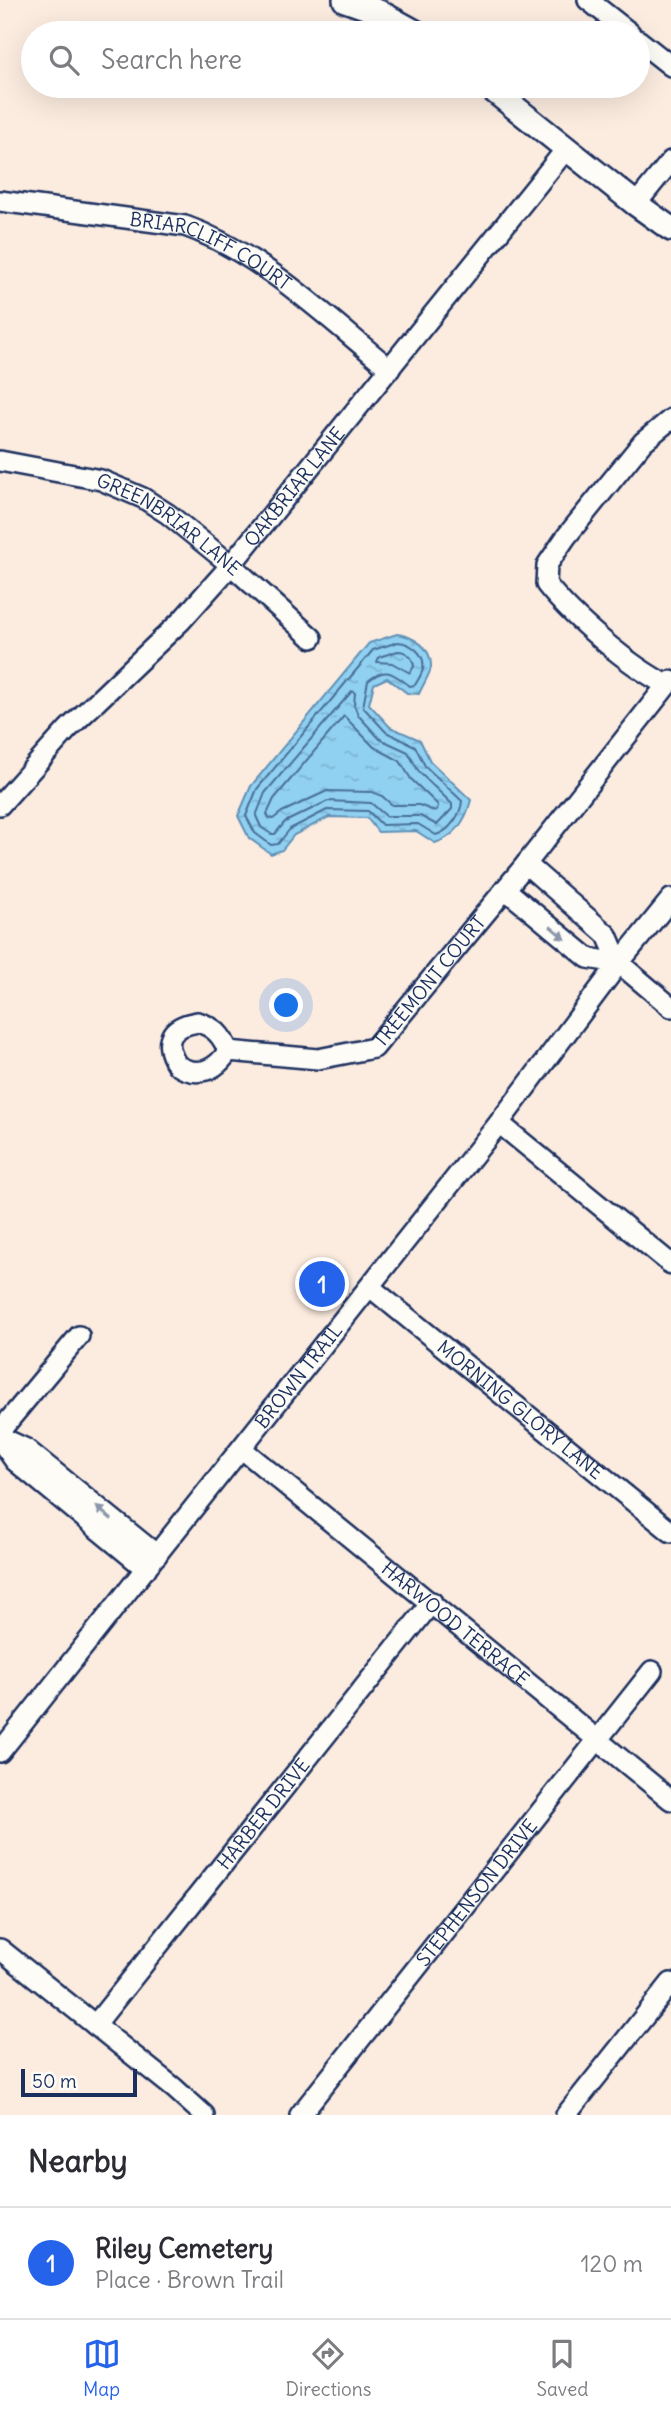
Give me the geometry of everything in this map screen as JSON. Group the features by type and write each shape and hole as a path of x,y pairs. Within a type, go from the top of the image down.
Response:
{"main road":[{"path":"345,0 383,6 402,21"},
{"path":"503,98 671,229"}],"street":[{"path":"588,0 615,21"},
{"path":"650,49 671,66"},
{"name":"OAKBRIAR LANE","path":"0,805 68,729 181,621 231,565 567,148"},
{"path":"636,204 671,161"},
{"name":"BRIARCLIFF COURT","path":"0,201 185,226 201,231 236,250 293,290 390,369"},
{"path":"669,683 646,674 636,666 562,604 546,584 547,565 566,537 643,442 671,419"},
{"name":"GREENBRIAR LANE","path":"0,461 101,480 132,493 168,514 231,565 312,638"},
{"name":"TREEMONT COURT","path":"228,1051 318,1059 374,1048 526,864 669,683"},
{"path":"526,864 607,935 619,962 671,1007"},
{"path":"505,889 588,958 619,962"},
{"name":"BROWN TRAIL","path":"0,1752 370,1287 499,1123 619,962 671,899"},
{"path":"499,1123 671,1264"},
{"name":"MORNING GLORY LANE","path":"370,1287 671,1532"},
{"path":"79,1336 0,1436 15,1461 152,1562"},
{"name":"HARWOOD TERRACE","path":"242,1449 671,1800"},
{"name":"HARBER DRIVE","path":"95,2025 432,1602"},
{"name":"STEPHENSON DRIVE","path":"300,2115 652,1671"},
{"path":"0,1949 204,2115"},
{"path":"566,2115 671,1983"}],"water":[{"path":"397,634 410,637 421,644 431,660 429,673 419,694 407,693 387,678 374,684 369,704 390,727 420,740 430,761 471,800 463,821 448,837 435,843 416,831 378,832 367,818 329,817 294,835 282,850 271,854 249,838 238,816 251,786 369,643"}],"place":[{"name":"Riley Cemetery","path":"322,1284"}]}
